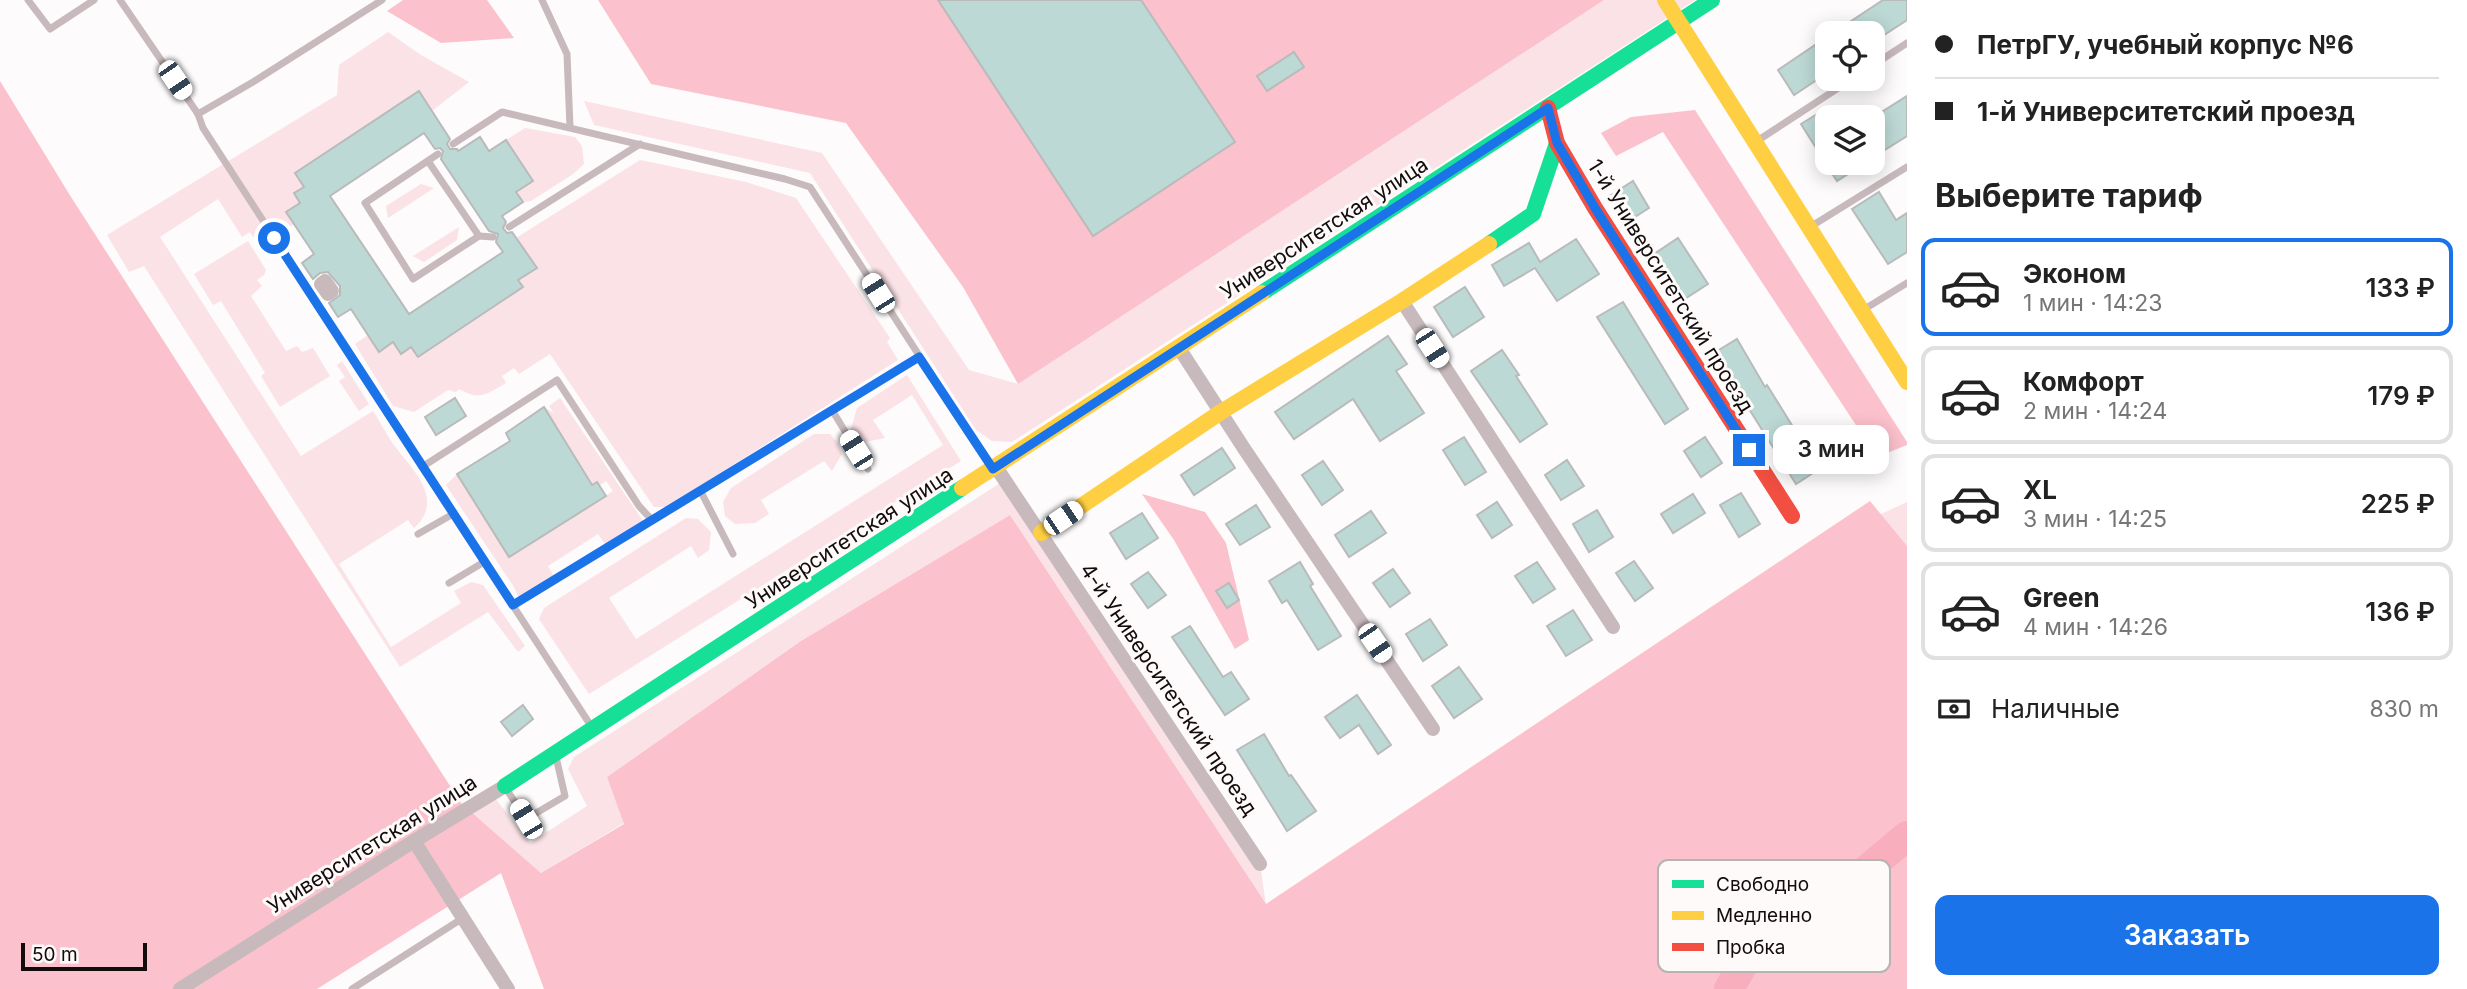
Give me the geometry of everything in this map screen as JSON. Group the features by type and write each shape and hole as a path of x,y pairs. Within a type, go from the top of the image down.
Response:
{"street":[{"path":"1665,0 1907,383"},
{"name":"Университетская улица","path":"180,989 555,754 1712,0"},
{"name":"1-й Университетский проезд","path":"1548,108 1557,143 1595,208 1792,516"},
{"path":"1041,533 1221,412 1402,301 1532,214 1557,143"},
{"path":"1402,301 1613,627"},
{"path":"1179,348 1433,729"},
{"name":"4-й Университетский проезд","path":"994,468 1041,533 1260,864"},
{"path":"414,841 508,989"}],"lane":[{"path":"28,0 50,29 94,0"},
{"path":"120,0 198,114 210,139 593,729"},
{"path":"198,114 382,0"},
{"path":"542,0 567,54 570,127"},
{"path":"1885,57 1907,43"},
{"path":"1756,141 1833,91"},
{"path":"453,144 502,111 785,178 810,187 994,468"},
{"path":"509,227 640,144"},
{"path":"438,154 365,203 412,279 479,236 493,237"},
{"path":"428,161 479,236"},
{"path":"1810,227 1907,167"},
{"path":"1862,310 1907,283"},
{"path":"513,605 919,357"},
{"path":"422,467 557,380 639,506 652,520"},
{"path":"832,410 868,469"},
{"path":"700,490 733,554"},
{"path":"418,534 453,514"},
{"path":"449,583 484,562"},
{"path":"505,786 526,819 565,796 555,754"},
{"path":"352,989 463,918"}],"shaded area":[{"path":"403,0 487,0 514,38 441,43 387,11"},
{"path":"598,0 1604,0 1018,384 963,287 846,123 651,84"},
{"path":"1604,0 1695,0 1012,442 992,441 976,430 810,173 594,125 584,101 822,153 969,370 1018,384"},
{"path":"388,32 421,55 469,82 432,111 418,92 295,173 304,187 294,193 300,203 286,212 294,224 260,247 250,232 242,237 218,199 160,237 301,456 373,411 422,484 427,507 414,528 408,520 339,564 391,647 461,603 454,591 471,582 483,585 525,646 518,652 488,612 400,667 144,266 129,272 107,235 337,95 339,65"},
{"path":"0,81 71,197 461,803 541,873 624,824 607,777 801,641 1010,515 1266,904 1870,501 1907,546 1907,989 544,989 501,873 317,989 0,989"},
{"path":"1695,110 1907,445 1877,457 1663,132 1616,156 1601,133 1631,117"},
{"path":"525,128 575,137 582,146 584,164 531,201 523,202 516,192 532,181 506,140"},
{"path":"640,160 746,182 796,198 890,338 887,342 898,360 667,507 654,507 550,354 519,374 514,368 502,376 506,383 483,395 473,395 459,389 456,392 448,390 414,412 393,406 355,344 368,335 379,351 393,342 400,353 411,347 418,357 523,287 519,280 536,268 516,238"},
{"path":"421,184 434,188 388,218 386,206"},
{"path":"459,227 457,240 424,262 413,256"},
{"path":"248,241 266,270 257,280 262,286 251,296 286,351 297,346 302,352 313,348 330,376 280,407 261,376 265,373 221,301 213,305 194,274"},
{"path":"342,361 369,404 359,411 339,381 345,377 337,365"},
{"path":"907,375 961,461 589,694 539,619 544,608 686,518 698,519 711,532 709,550 698,558 691,546 609,598 636,639 943,445 912,395 873,420 885,438 865,442 851,429 857,408"},
{"path":"560,398 645,524 607,547 598,534 548,566 555,578 520,600 446,485 457,474 509,557 613,491 606,481 599,486 592,485 544,407 554,413 549,406"},
{"path":"814,434 830,434 838,443 842,454 832,471 824,461 761,500 769,514 755,523 735,524 725,516 723,502 731,488"},
{"path":"1005,480 1260,864 1266,905 1010,515 801,641 607,777 624,823 541,873 471,812 495,798 530,843 587,806 568,769 574,757"},
{"path":"1142,494 1205,512 1226,543 1249,640 1235,649 1174,540"},
{"path":"1907,502 1907,592 1864,522"}],"building":[{"path":"938,0 1141,0 1235,142 1093,236"},
{"path":"1883,0 1907,0 1907,20 1885,34 1885,21 1851,21"},
{"path":"1815,45 1815,81 1794,95 1778,70"},
{"path":"1294,52 1304,67 1267,91 1257,76"},
{"path":"419,91 450,139 447,144 450,149 458,151 480,137 489,151 506,140 533,181 516,192 523,202 502,216 506,222 503,228 507,233 512,232 537,268 518,280 523,287 418,357 411,347 401,354 393,342 379,352 351,309 338,317 329,303 340,295 340,286 328,272 320,273 313,279 302,263 314,254 286,212 300,203 294,193 304,187 295,173","holes":["424,133 435,149 440,148 443,151 441,159 489,231 498,234 496,242 503,252 409,314 330,196"]},
{"path":"1907,96 1907,136 1885,150 1885,110"},
{"path":"1815,115 1815,146 1801,124"},
{"path":"1833,175 1846,175 1837,181"},
{"path":"1633,181 1649,208 1627,222 1611,195"},
{"path":"1879,192 1896,220 1907,213 1907,252 1888,264 1852,209"},
{"path":"1678,238 1708,284 1683,300 1654,254"},
{"path":"1576,239 1599,274 1557,301 1535,268 1504,286 1492,265 1529,243 1540,262"},
{"path":"1465,287 1484,317 1453,337 1434,307"},
{"path":"1623,302 1688,409 1665,424 1597,317"},
{"path":"1388,336 1407,364 1396,371 1424,413 1380,441 1353,399 1294,439 1275,412"},
{"path":"1737,339 1819,469 1796,484 1714,353"},
{"path":"1502,350 1547,424 1520,442 1471,371"},
{"path":"455,398 466,416 436,435 425,417"},
{"path":"544,407 592,485 597,482 606,496 509,557 457,474 510,441 506,433"},
{"path":"1464,437 1486,472 1465,485 1443,450"},
{"path":"1705,437 1722,463 1701,477 1684,451"},
{"path":"1222,448 1235,468 1194,495 1181,475"},
{"path":"1567,460 1584,486 1561,500 1545,475"},
{"path":"1323,461 1343,490 1322,505 1302,475"},
{"path":"1741,493 1760,524 1739,537 1720,505"},
{"path":"1693,494 1705,513 1673,533 1661,514"},
{"path":"1497,502 1512,525 1492,538 1477,515"},
{"path":"1256,505 1270,527 1240,545 1226,524"},
{"path":"1597,510 1613,537 1589,552 1573,524"},
{"path":"1371,511 1386,533 1349,557 1335,535"},
{"path":"1142,513 1158,538 1126,559 1110,533"},
{"path":"1634,561 1653,588 1635,601 1616,573"},
{"path":"1300,562 1313,584 1310,586 1341,636 1318,650 1287,600 1282,603 1269,581"},
{"path":"1537,562 1555,589 1533,603 1515,576"},
{"path":"1393,569 1410,593 1390,607 1373,583"},
{"path":"1148,572 1166,595 1148,608 1131,584"},
{"path":"1229,583 1239,600 1227,608 1216,591"},
{"path":"1573,610 1592,640 1566,656 1547,626"},
{"path":"1430,619 1447,645 1423,661 1406,634"},
{"path":"1190,626 1223,677 1231,672 1249,699 1225,715 1172,637"},
{"path":"1459,667 1482,699 1454,718 1432,686"},
{"path":"1357,695 1391,745 1378,754 1359,725 1340,738 1325,717"},
{"path":"523,705 533,719 512,736 501,722"},
{"path":"1264,734 1289,776 1291,775 1316,811 1287,831 1237,750"}],"waterway":[{"path":"1878,860 1907,836"},
{"path":"1729,989 1739,972"}],"traffic: fast":[{"path":"1262,293 1712,0"},
{"path":"1489,244 1533,214 1557,143"},
{"path":"505,786 962,488"}],"traffic: slow":[{"path":"1665,0 1907,382"},
{"path":"1041,533 1221,412 1489,244"},
{"path":"962,488 1262,293"}],"traffic: jam":[{"path":"1548,108 1557,143 1595,208 1792,516"}],"route":[{"path":"274,238 513,605 919,357 993,469 1548,108 1557,143 1595,208 1749,450"}]}
